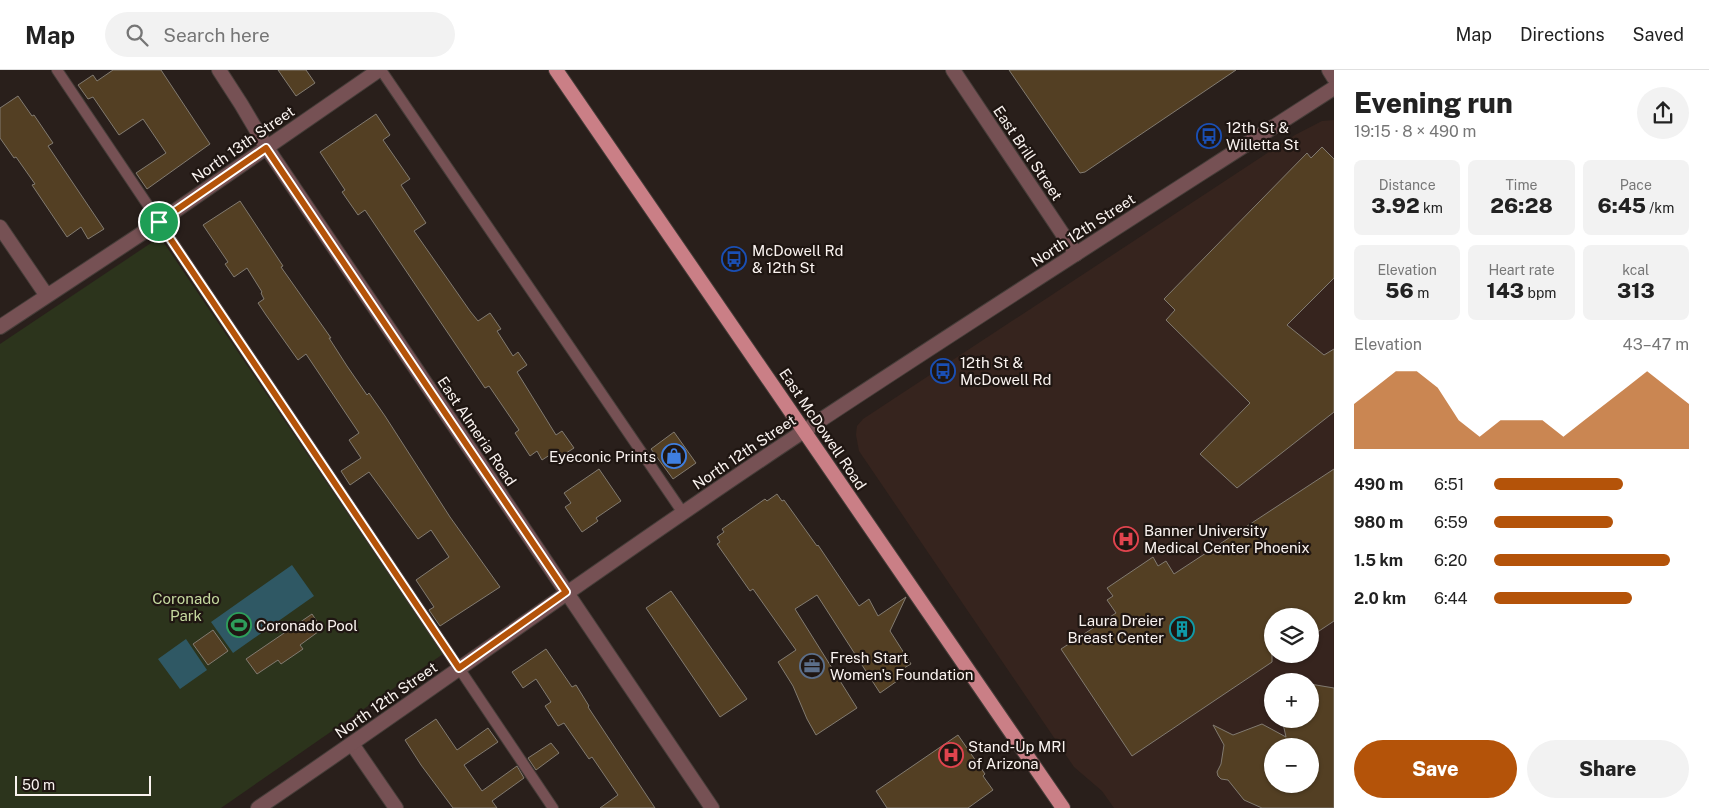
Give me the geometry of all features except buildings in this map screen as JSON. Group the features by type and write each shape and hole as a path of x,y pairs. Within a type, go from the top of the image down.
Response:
{"main road":[{"name":"East McDowell Road","path":"556,70 805,430 1062,808"}],"street":[{"name":"East Almeria Road","path":"219,70 266,148 712,808"},
{"name":"North 13th Street","path":"0,327 159,222 380,70"},
{"name":"East Brill Street","path":"953,70 1076,254"},
{"path":"1328,70 1334,78"},
{"name":"North 12th Street","path":"258,808 352,744 566,592 805,430 1334,88"},
{"path":"0,227 47,296"},
{"path":"352,744 396,808"}],"lane":[{"path":"57,70 553,808"},
{"path":"380,70 683,513"}],"shaded area":[{"name":"Banner University Medical Center Phoenix","path":"1334,120 1334,808 1114,808 1102,791 1074,767 859,451 856,435 857,426 863,419 1295,135 1322,121"}],"green space":[{"name":"Coronado Park","path":"160,237 443,654 221,808 0,808 0,344"}],"water":[{"path":"292,565 314,596 233,653 211,622"},
{"path":"186,639 207,670 180,689 158,659"}],"place":[{"name":"12th St & Willetta St","path":"1209,136"},
{"name":"McDowell Rd & 12th St","path":"734,259"},
{"name":"12th St & McDowell Rd","path":"943,371"},
{"name":"Eyeconic Prints","path":"674,456"},
{"name":"Banner University Medical Center Phoenix","path":"1126,539"},
{"name":"Coronado Pool","path":"239,625"},
{"name":"Laura Dreier Breast Center","path":"1182,629"},
{"name":"Fresh Start Women's Foundation","path":"812,666"},
{"name":"Stand-Up MRI of Arizona","path":"951,755"}],"route":[{"path":"266,148 566,592 459,668 159,222 266,148"}]}
